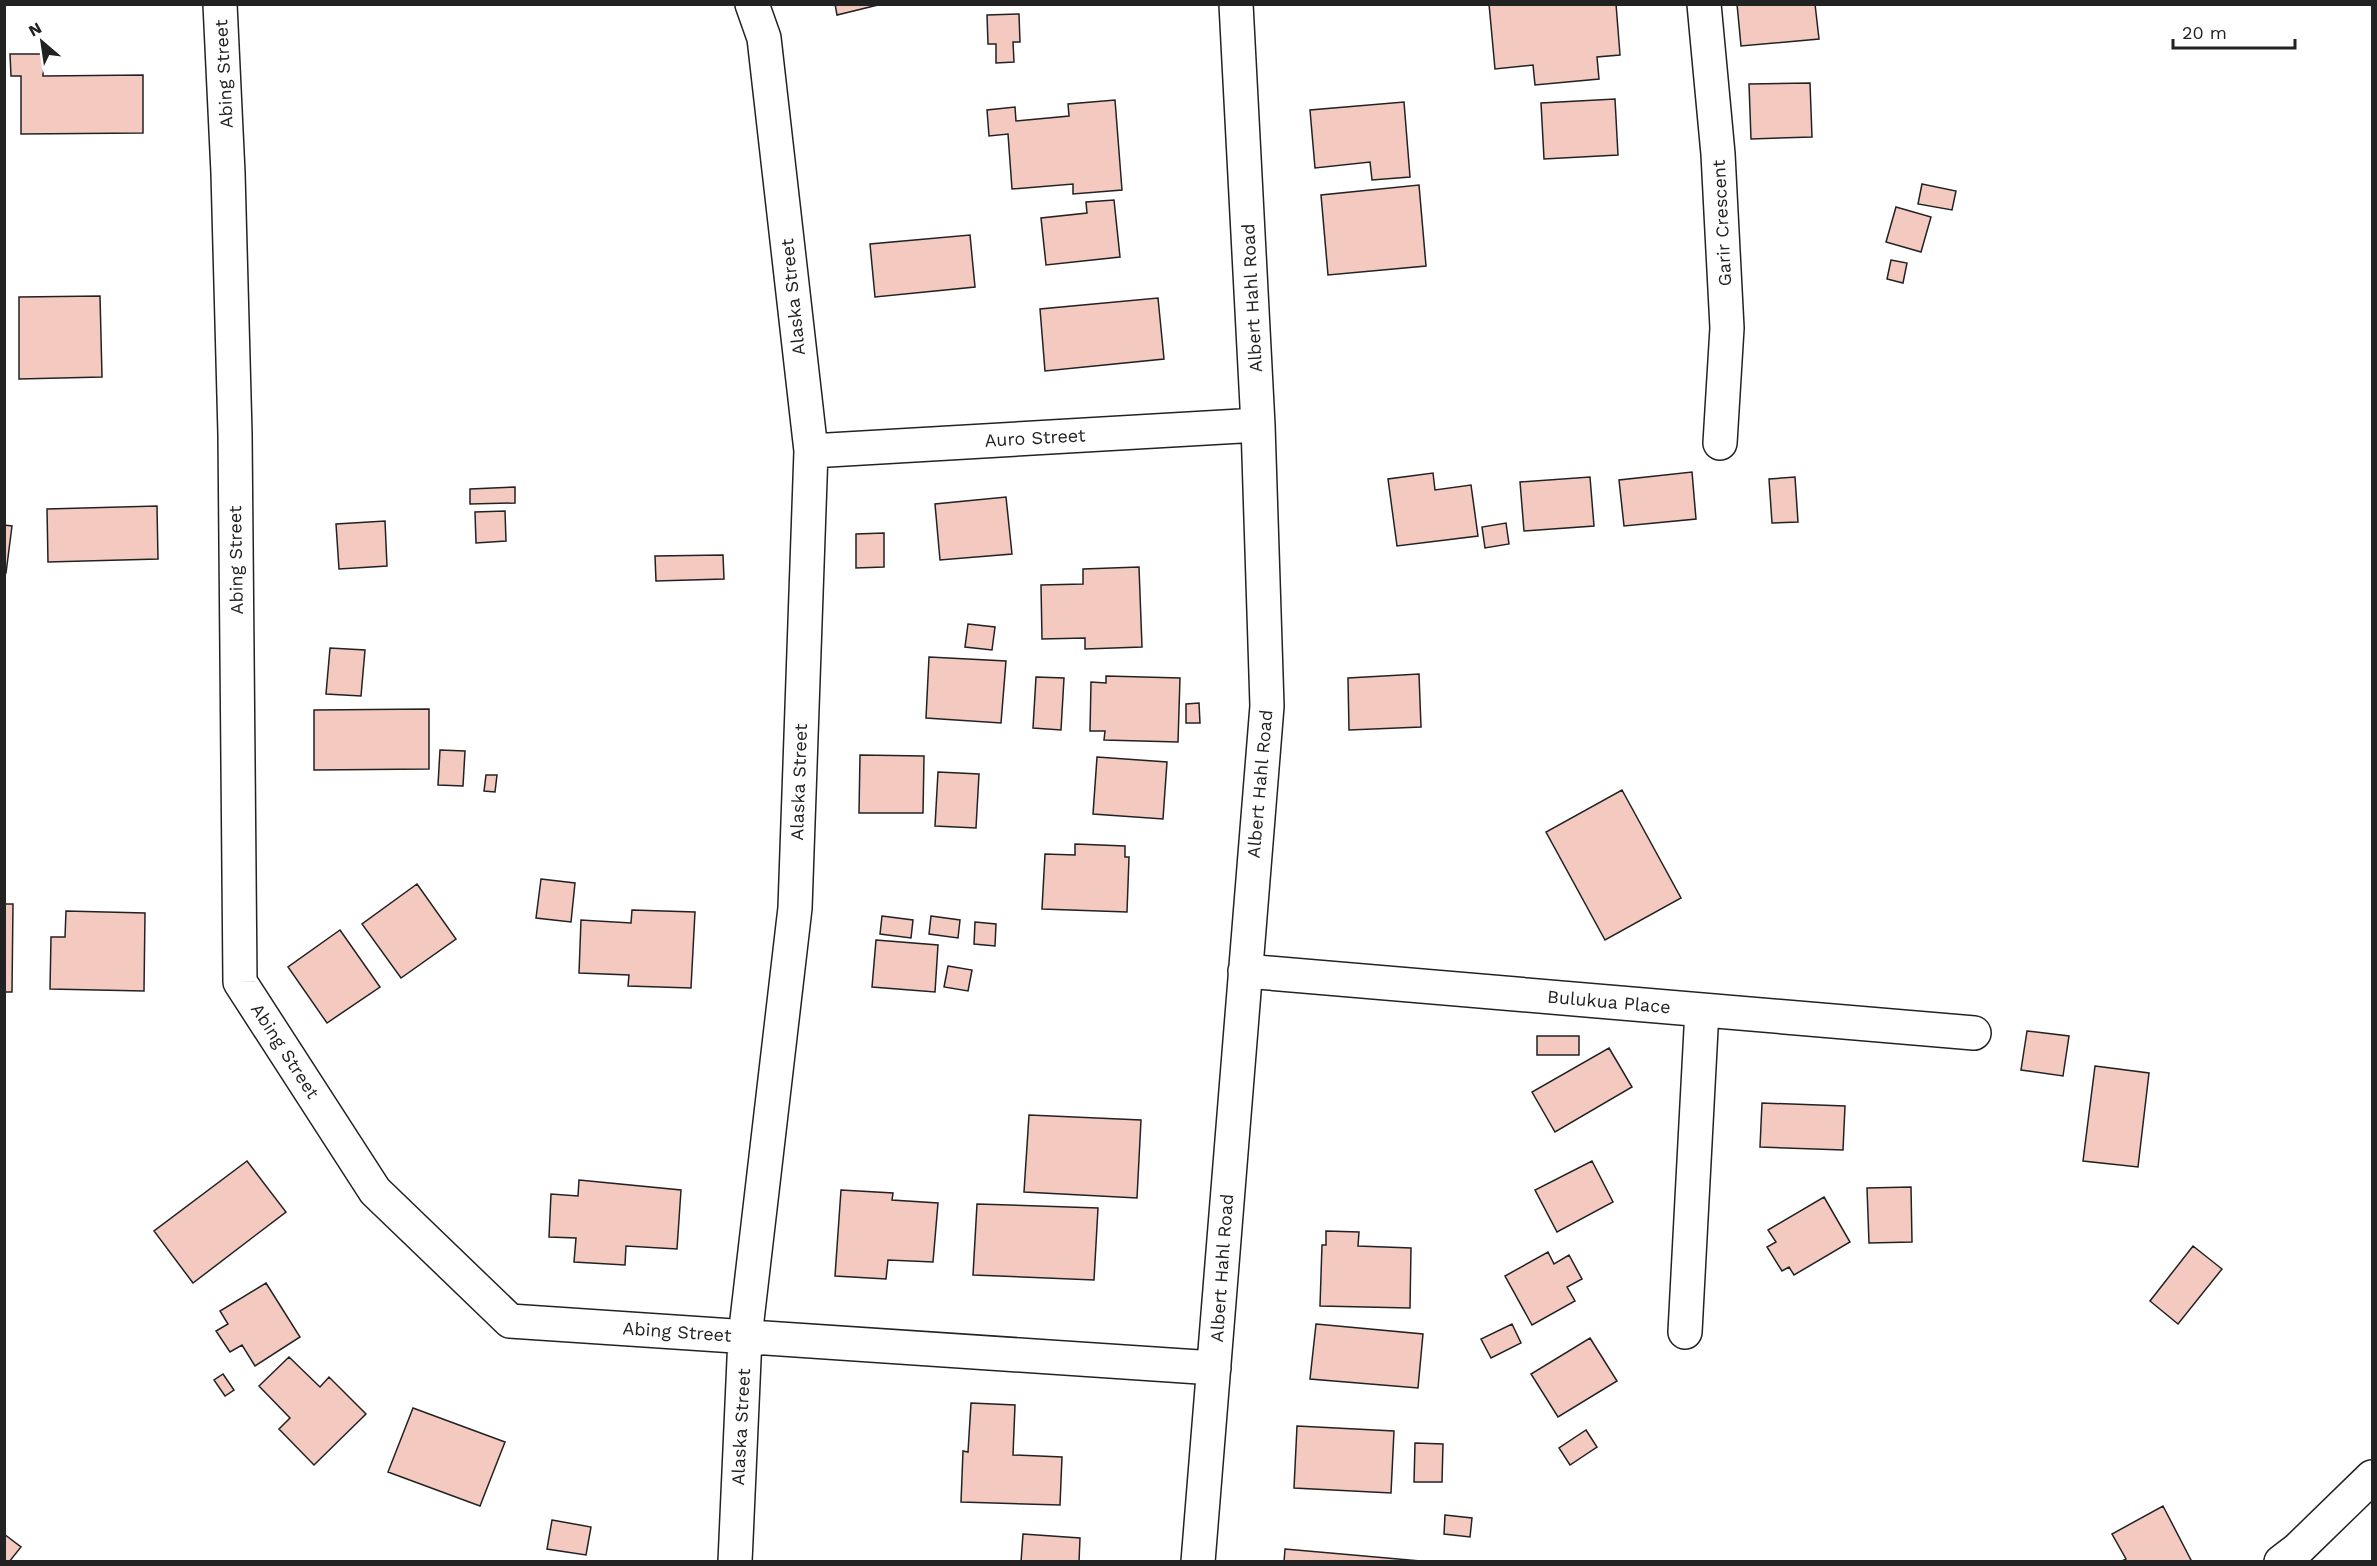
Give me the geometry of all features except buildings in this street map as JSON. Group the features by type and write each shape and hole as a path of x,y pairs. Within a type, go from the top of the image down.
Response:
{"street":[{"name":"Abing Street","path":"220,4 228,173 235,434 240,982 375,1191 510,1321 1214,1368"},
{"name":"Alaska Street","path":"735,1562 745,1336 795,908 811,451 764,38 752,4"},
{"name":"Albert Hahl Road","path":"1198,1562 1267,706 1258,425 1236,4"},
{"name":"Garir Crescent","path":"1704,4 1718,154 1727,328 1720,443"},
{"name":"Auro Street","path":"811,451 1258,425"},
{"name":"Bulukua Place","path":"1245,971 1974,1033"},
{"path":"1685,1332 1702,1010"},
{"path":"2281,1562 2298,1549 2373,1477"}]}
